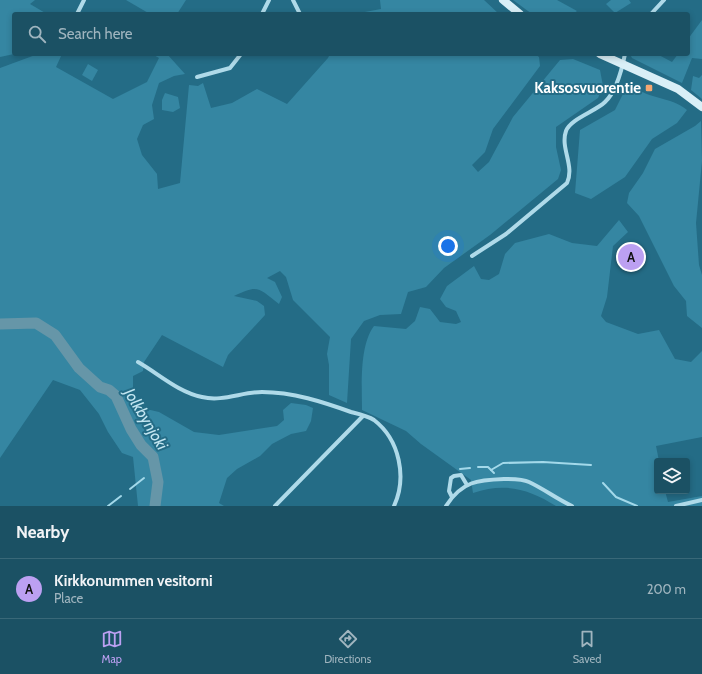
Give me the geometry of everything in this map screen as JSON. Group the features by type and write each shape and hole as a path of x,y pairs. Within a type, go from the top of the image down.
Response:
{"main road":[{"path":"503,0 518,12"},
{"path":"605,56 678,89 702,107"}],"street":[{"path":"78,12 84,0"},
{"path":"263,12 269,0"},
{"path":"293,0 299,12"},
{"path":"653,12 664,0"},
{"path":"197,77 230,68 239,56"},
{"path":"472,256 506,234 567,182 570,171 565,138 566,131 570,125 608,100 624,64 625,56"},
{"path":"138,362 180,389 203,398 220,398 258,392 291,394 374,420 380,425 397,454 401,476 399,492 394,506"},
{"path":"275,506 363,416"},
{"path":"452,497 449,491 451,478 461,475 467,485"},
{"path":"446,506 452,497 467,485 478,480 528,481 572,506"},
{"path":"676,506 702,500"}],"shaded area":[{"path":"0,0 35,0 30,4 44,12 12,12 12,54 0,57"},
{"path":"126,0 186,0 178,12 147,12"},
{"path":"380,0 484,0 497,12 365,12 381,9"},
{"path":"513,0 557,0 577,11 576,12 529,12"},
{"path":"611,0 629,0 631,3 617,12 614,12 606,4"},
{"path":"702,20 702,59 692,58 682,83 632,58 631,56 661,56 672,62 676,56 690,56 690,36"},
{"path":"33,56 61,56 56,67 113,99 147,82 159,58 156,56 169,56 185,74 174,76 159,83 152,105 154,119 143,125 137,139 142,155 157,174 158,189 180,183 189,85 198,86 203,83 211,108 232,103 257,89 287,104 329,56 538,56 540,66 493,129 485,152 472,165 478,172 489,162 513,117 560,60 573,59 600,70 603,86 598,98 556,127 556,147 561,170 558,179 490,235 444,268 426,287 408,292 401,314 380,315 364,321 351,339 347,403 329,395 329,365 327,354 330,337 293,300 286,277 280,271 267,278 275,282 282,297 279,304 262,291 254,289 234,296 257,301 264,306 265,315 228,355 223,367 162,335 144,362 143,371 133,376 133,406 159,412 194,432 219,435 277,426 284,420 283,410 291,403 306,405 313,408 311,421 306,431 291,434 272,444 260,456 237,469 227,478 219,503 224,506 138,506 133,457 122,453 108,432 99,414 80,390 53,380 0,458 0,68"},
{"path":"88,64 98,70 92,81 82,75"},
{"path":"702,75 702,99 691,90 693,76 699,78"},
{"path":"627,86 634,86 646,94 674,102 687,110 677,123 652,139 625,177 591,199 575,193 580,130 615,110"},
{"path":"165,93 178,97 180,108 173,112 162,110 162,100"},
{"path":"701,121 702,161 696,223 699,265 702,275 702,328 687,316 686,301 674,286 639,216 627,203 629,193 643,173 655,149"},
{"path":"619,220 628,232 613,246 607,297 601,316 606,322 638,334 659,330 675,359 691,362 702,351 702,437 656,446 658,458 654,458 654,494 666,494 668,502 702,496 702,506 556,506 536,495 516,489 496,488 473,493 471,480 421,444 406,431 362,410 362,366 369,334 374,326 406,329 415,321 420,307 430,309 440,322 456,324 461,322 456,311 446,307 440,299 447,286 474,266 481,279 489,280 499,274 505,254 515,243 549,234 572,243 597,246"}],"waterway":[{"name":"Jolkbynjoki","path":"0,324 36,323 55,335 79,368 100,387 109,390 116,396 131,429 141,445 153,457 158,482 155,506"},
{"path":"478,467 488,467 491,470 503,463 543,462 591,465"},
{"path":"460,469 470,468"},
{"path":"491,470 494,473"},
{"path":"130,489 144,478"},
{"path":"603,483 616,497 637,506"},
{"path":"108,506 121,496"}],"place":[{"name":"Kaksosvuorentie","path":"649,88"},
{"name":"Kirkkonummen vesitorni","path":"631,257"}]}
